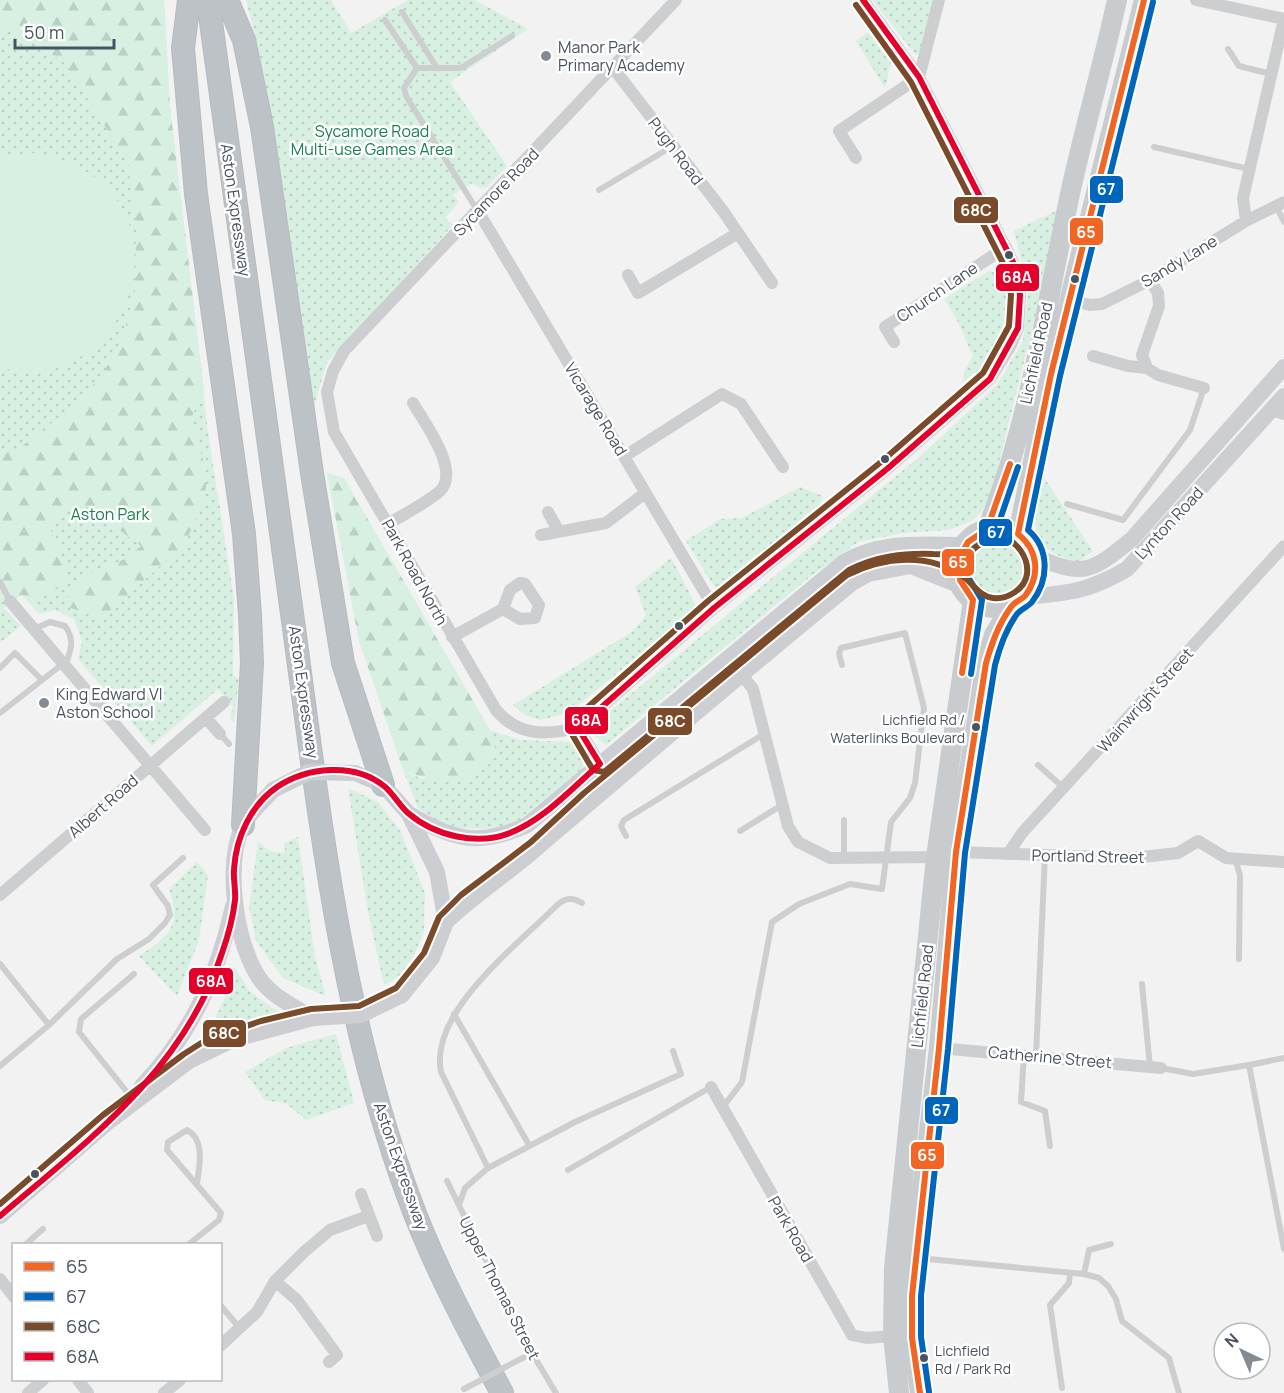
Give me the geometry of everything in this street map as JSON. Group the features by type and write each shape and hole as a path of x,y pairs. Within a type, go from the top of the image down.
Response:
{"highway":[{"path":"189,0 183,48 196,194 244,534 249,603 252,663 243,825"},
{"name":"Aston Expressway","path":"208,0 275,494 342,948 369,1072 409,1198 451,1296 502,1393"},
{"path":"228,0 244,40 262,127 312,473 343,663 383,785"}],"main road":[{"name":"Lichfield Road","path":"987,529 1007,479 1031,381 1070,193 1117,0"},
{"name":"Lichfield Road","path":"1018,534 1070,300 1144,0"},
{"name":"Lynton Road","path":"1035,556 1073,571 1086,570 1113,555 1132,539 1284,367"},
{"name":"Lynton Road","path":"1018,601 1079,592 1127,569 1278,412 1284,396"},
{"path":"0,1216 108,1122 189,1061 211,1048 264,1029 313,1018 361,1015 402,995 432,958 446,921 467,902 537,849 590,800 852,583 868,574 911,566 992,607 1018,601 1035,578 1035,556 1029,543 1018,534 1003,528 987,529 970,538 963,545 956,565 967,593"},
{"path":"409,814 445,834 492,837 508,834 527,825 844,562 858,554 878,548 911,543 963,545"},
{"name":"Lichfield Road","path":"899,1393 893,1336 894,1268 936,856 967,593"},
{"name":"Lichfield Road","path":"920,1393 912,1338 914,1258 939,1048 957,852 986,663 994,636 1018,601"},
{"path":"313,1018 278,997 256,974 244,945 235,900 234,866 243,825 273,790 309,772 355,773 383,785 409,814 437,872 446,921"},
{"path":"108,1122 183,1037 200,1008 228,932 235,900"}],"street":[{"name":"Sycamore Road","path":"327,392 333,370 344,351 614,69 676,0"},
{"path":"600,764 578,728 714,608 887,469 990,379 1011,345 1021,312 1016,268 919,77 863,0"},
{"path":"856,158 839,131 919,77 939,0"},
{"path":"1196,0 1284,19 1243,198 1246,221"},
{"name":"Pugh Road","path":"614,69 738,233 772,283"},
{"name":"Sandy Lane","path":"1070,300 1090,305 1102,304 1150,280 1246,221 1280,204"},
{"name":"Vicarage Road","path":"478,211 714,608"},
{"path":"628,275 638,292 738,233"},
{"name":"Church Lane","path":"894,342 885,327 1006,247"},
{"path":"1147,368 1142,355 1159,306 1158,293 1150,280"},
{"path":"1093,356 1128,366 1147,368 1158,375 1204,388"},
{"name":"Park Road North","path":"327,392 334,432 496,710 505,720 530,732 550,734 578,728"},
{"path":"625,456 722,393 741,404 783,466"},
{"path":"388,524 441,490 447,480 442,453 414,403"},
{"path":"541,535 558,530 606,523 645,493"},
{"path":"548,512 558,530"},
{"name":"Wainwright Street","path":"1008,854 1022,833 1284,546"},
{"path":"5,598 65,664 205,830"},
{"path":"452,638 503,609"},
{"path":"742,675 753,689 788,826 798,842 818,854 844,858 936,856"},
{"name":"Albert Road","path":"0,895 224,702"},
{"path":"206,718 220,734"},
{"name":"Portland Street","path":"957,852 1133,858 1178,853 1198,841 1226,858 1284,862"},
{"name":"Catherine Street","path":"939,1048 1030,1054 1156,1067"},
{"name":"Park Road","path":"711,1088 852,1335 866,1338 893,1336"},
{"path":"361,1194 377,1236"},
{"path":"222,1344 257,1312 275,1281 304,1252 330,1230 368,1216"},
{"path":"275,1281 297,1300 338,1354 329,1362"},
{"path":"28,1393 42,1381"},
{"path":"79,1381 88,1393"},
{"path":"164,1393 179,1381"}],"lane":[{"path":"402,12 437,68"},
{"path":"385,20 417,69"},
{"path":"417,69 466,66 512,36"},
{"path":"1228,49 1239,66 1271,74"},
{"path":"417,69 404,88 406,96 478,211"},
{"path":"599,190 673,146"},
{"path":"1154,147 1249,169"},
{"path":"1280,204 1284,222"},
{"path":"1066,504 1123,520 1190,430 1204,388"},
{"path":"0,582 5,598"},
{"path":"0,713 65,664 72,646 72,636 65,626 50,622 34,629"},
{"path":"722,1108 742,1082 772,922 799,904 850,884 882,889 891,822 910,798 915,783 924,708 907,636 902,632 841,648 839,654 842,665"},
{"path":"0,668 15,653 42,680"},
{"path":"220,734 229,744"},
{"path":"626,836 621,826 624,820 765,734"},
{"path":"1038,765 1064,788"},
{"path":"740,831 783,805"},
{"path":"844,820 844,858"},
{"path":"1045,855 1030,1054 1022,1102 1045,1111 1050,1146"},
{"path":"0,1066 49,1025 117,959 149,939 165,923 170,915 168,906 153,885 183,858"},
{"path":"1235,858 1240,875 1239,959"},
{"path":"488,1168 441,1072 438,1056 454,1014 467,995 562,900 574,898 582,903"},
{"path":"0,964 49,1025"},
{"path":"131,1097 79,1032 78,1026 81,1019 134,974"},
{"path":"1142,984 1156,1067 1193,1074 1284,1058"},
{"path":"454,1014 529,1145"},
{"path":"459,1205 465,1188 488,1168 607,1107 675,1078 682,1071 673,1051"},
{"path":"1250,1065 1284,1249"},
{"path":"568,1170 711,1088"},
{"path":"191,1243 221,1217 219,1210 166,1148 168,1142 187,1130 192,1133 200,1152 197,1184"},
{"name":"Upper Thomas Street","path":"447,1181 532,1353 556,1393"},
{"path":"28,1243 43,1229"},
{"path":"1084,1274 1089,1250 1111,1244"},
{"path":"914,1258 1084,1274 1099,1278 1108,1286 1116,1299 1122,1321 1169,1358 1179,1393"},
{"path":"1062,1388 1050,1305 1070,1283 1070,1273"},
{"path":"222,1307 241,1329"},
{"path":"464,1389 532,1353"}],"green space":[{"name":"Aston Park","path":"0,0 164,0 170,107 208,432 234,599 233,675 239,679 234,723 230,718 233,706 218,689 152,746 78,659 82,642 74,619 55,610 39,614 22,595 4,608 21,626 0,643"},
{"path":"0,0 164,0 170,107 204,390 192,417 207,475 205,497 185,544 111,610 98,617 65,606 72,588 93,572 123,560 141,546 90,508 70,501 49,526 67,570 62,586 36,601 22,595 0,603 0,455 17,450 81,400 118,352 135,293 136,226 128,163 65,63 20,34 0,30"},
{"name":"Sycamore Road Multi-use Games Area","path":"246,0 331,0 351,33 408,0 475,0 528,29 450,82 507,166 487,187 480,188 472,183 453,195 459,202 445,218 453,225 327,362 314,407 257,43"},
{"path":"872,0 934,0 922,53 916,55"},
{"path":"868,32 891,63 885,88 856,41"},
{"path":"40,153 83,169 105,186 122,208 132,233 134,259 131,286 122,311 107,334 88,352 64,365 48,369 0,368 0,155"},
{"path":"1062,208 989,503 973,520 949,530 903,533 858,542 811,576 606,745 593,735 598,721 918,458 997,385 1023,341 1028,290 1014,231"},
{"path":"989,271 1003,275 1011,286 1013,319 994,359 963,382 965,369 973,356 956,318 944,299"},
{"path":"327,473 344,478 490,730 495,748 492,760 475,775 466,779 445,781 434,780 403,770 359,641"},
{"path":"1045,479 1093,551 1077,563 1048,549 1037,532 1037,509"},
{"path":"800,487 823,496 820,504 716,590 686,541 720,519 742,518"},
{"path":"992,542 1002,542 1012,546 1020,554 1024,569 1020,584 1012,592 1002,596 992,596 982,592 974,584 970,574 970,564 974,554 982,546"},
{"path":"671,558 697,607 569,713 540,720 525,715 513,705 633,631 646,615 635,587"},
{"path":"490,730 520,740 570,742 583,757 583,769 519,820 495,829 451,828 418,809 403,770 422,779 495,751"},
{"path":"348,788 378,802 401,832 425,893 424,931 414,956 398,977 384,985 368,912"},
{"path":"298,837 315,957 326,996 283,978 256,941 249,907 258,841 270,851 285,852 284,843"},
{"path":"197,862 208,875 199,940 177,996 139,956 165,936 170,929 174,912 169,889"},
{"path":"234,966 250,992 283,1015 205,1039 224,1000"},
{"path":"336,1034 354,1103 306,1120 287,1104 265,1100 245,1072 286,1048"}],"transit line":[{"name":"68A","path":"0,1216 100,1130 159,1067 184,1033 205,995 228,934 235,900 234,873 238,845 252,812 268,794 289,780 302,775 345,770 372,778 384,786 408,813 443,833 484,839 497,837 523,827 558,802 600,764 578,728 714,608 887,469 990,379 1018,328 1020,295 1016,268 919,77 863,0"},
{"name":"65","path":"920,1393 912,1338 912,1296 939,1048 956,852 986,663 1002,621 1012,605 1025,596 1033,580 1035,571 1033,555 1030,547 1018,534 1051,374 1144,0"},
{"name":"67","path":"929,1392 921,1337 921,1296 948,1049 965,853 995,665 1001,644 1010,626 1019,612 1032,602 1042,584 1045,565 1043,555 1040,546 1028,530 1060,376 1153,2"},
{"name":"68C","path":"0,1204 103,1115 206,1040 261,1021 311,1009 359,1006 396,988 424,953 439,917 461,895 531,842 584,793 847,575 876,564 906,560 936,564 950,569 964,577 980,593 988,597 1004,597 1019,589 1023,584 1027,574 1024,556 1012,542 1000,537 985,540 965,554 900,555 869,561 849,570 604,772 593,770 570,731 572,721 708,601 881,462 983,373 1009,326 1011,295 1007,271 911,82 856,5"},
{"name":"65","path":"962,673 973,600 960,580 958,560 968,542 987,529 1010,464"},
{"name":"67","path":"971,674 982,600 968,577 967,562 974,548 995,534 1018,467"}],"place":[{"name":"Manor Park Primary Academy","path":"546,56"},
{"name":"King Edward VI Aston School","path":"44,703"},
{"name":"Lichfield Rd / Waterlinks Boulevard","path":"976,727"},
{"name":"Lichfield Rd / Park Rd","path":"924,1358"}]}
